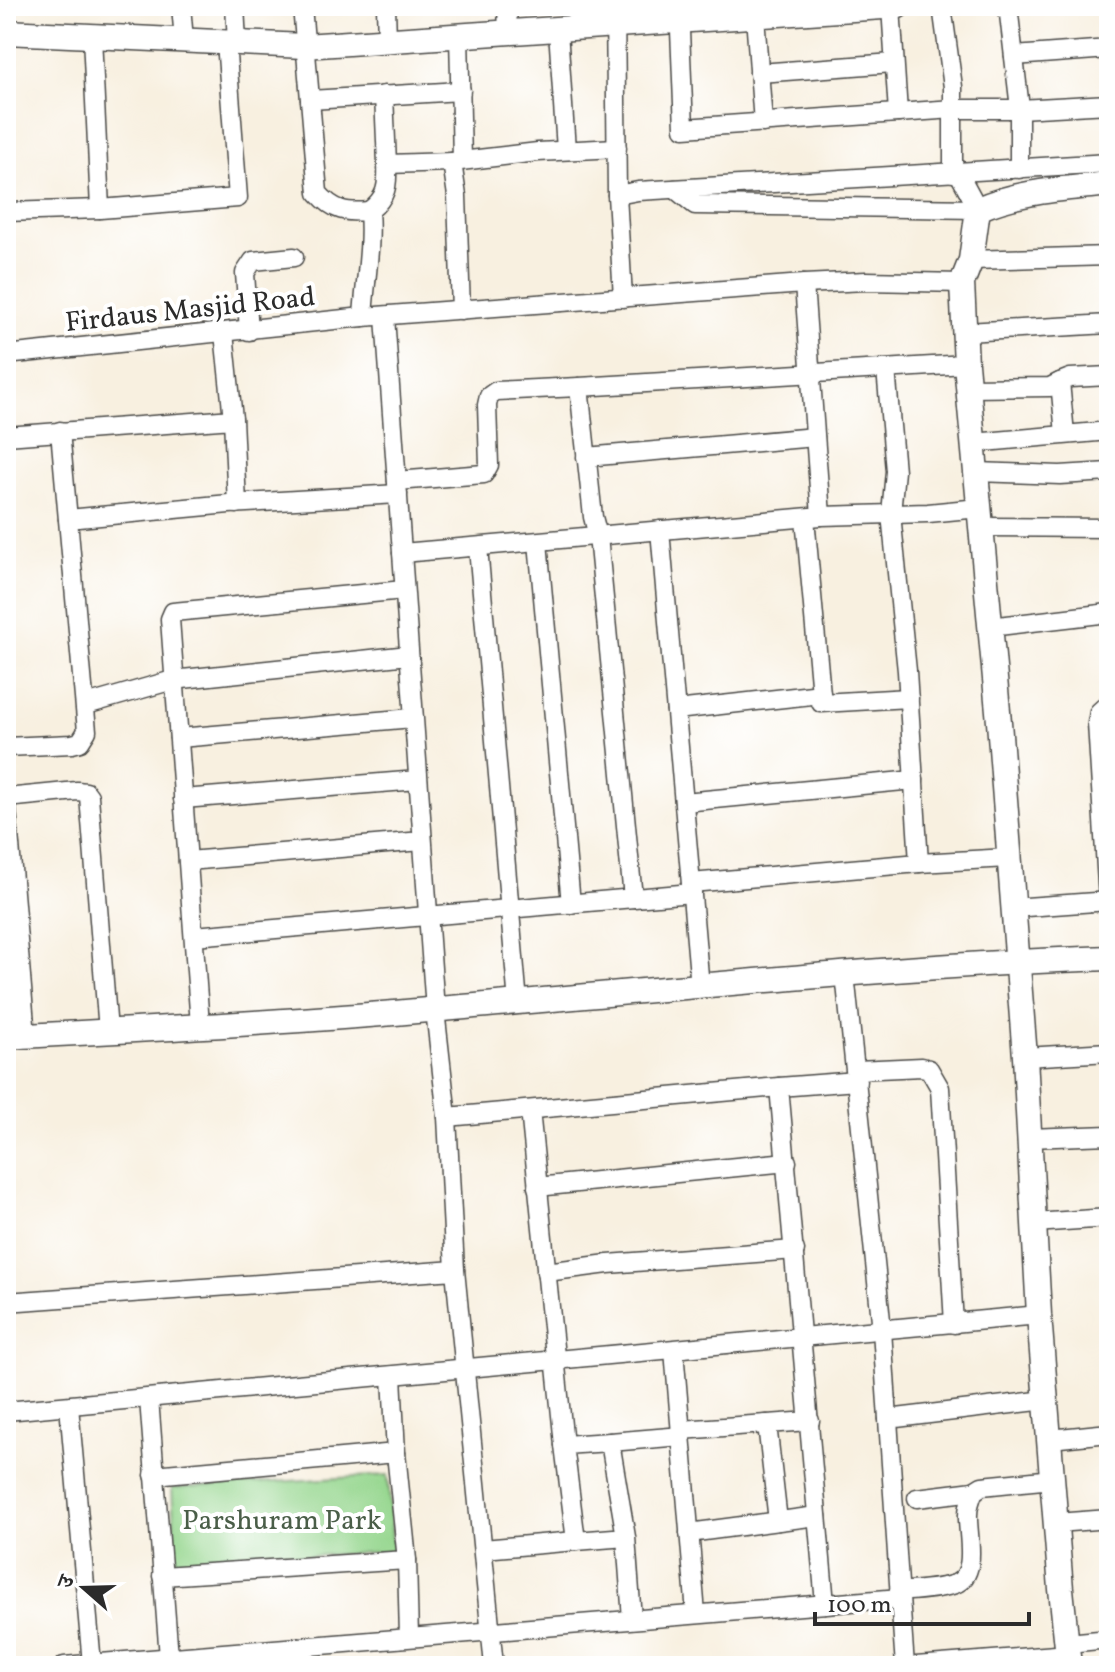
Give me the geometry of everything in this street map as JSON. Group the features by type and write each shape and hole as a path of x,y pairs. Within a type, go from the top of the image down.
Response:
{"street":[{"path":"181,6 184,40"},
{"path":"6,212 100,209 238,198 231,42 235,6"},
{"path":"302,6 318,193 330,207 346,213 369,211 389,189 384,95"},
{"path":"386,6 387,41"},
{"path":"507,6 508,33"},
{"path":"6,32 304,46 558,30 616,16 898,6"},
{"path":"942,6 953,87 955,172 978,209 967,272 968,376 1025,1057 1039,1315 1069,1654"},
{"path":"1008,6 1019,109 1019,169"},
{"path":"891,7 898,113"},
{"path":"739,13 759,73 763,123"},
{"path":"680,14 684,128 954,109 1109,104"},
{"path":"616,16 617,195 623,298"},
{"path":"558,30 566,150"},
{"path":"92,36 100,209"},
{"path":"459,36 461,91 457,196 461,310"},
{"path":"1014,56 1109,49"},
{"path":"759,73 893,63"},
{"path":"310,100 461,91"},
{"path":"387,164 617,148"},
{"path":"617,195 1109,163"},
{"path":"675,189 695,205 978,209 996,201 1109,184"},
{"path":"369,211 371,239 365,275 376,317 398,488 435,1010 447,1117 455,1270 494,1666"},
{"path":"6,355 376,317 804,284 866,281 948,285 967,272 1109,256"},
{"path":"249,331 245,273 253,261 294,257"},
{"path":"804,284 815,437 813,517 821,703 909,698"},
{"name":"Firdaus Masjid Road","path":"6,355 376,317"},
{"path":"966,332 1109,324"},
{"path":"224,333 233,419 237,504"},
{"path":"886,369 895,471 891,514 909,698 919,863"},
{"path":"68,519 398,488 484,474 489,465 487,405 489,396 496,391 886,369 1050,387 1070,378 1109,376"},
{"path":"1060,382 1065,434"},
{"path":"579,387 593,517 598,536 633,898"},
{"path":"6,436 233,419"},
{"path":"6,747 80,742 87,731 60,431"},
{"path":"973,443 1109,431"},
{"path":"586,457 815,437"},
{"path":"976,472 1060,475 1109,472"},
{"path":"402,553 813,517 891,514 1109,528"},
{"path":"660,530 700,987"},
{"path":"538,542 571,904"},
{"path":"478,547 518,1003"},
{"path":"200,1025 173,680 170,619 173,612 404,590"},
{"path":"990,627 1109,613"},
{"path":"86,705 173,680 409,655"},
{"path":"676,710 821,694"},
{"path":"1012,908 1109,901 1106,819 1097,723 1099,712 1109,703"},
{"path":"179,738 413,718"},
{"path":"183,799 418,780"},
{"path":"684,802 914,780"},
{"path":"108,1031 89,796 86,792 77,791 6,798 16,1036 108,1031 435,1010 845,974 1016,961 1109,958"},
{"path":"188,861 422,841"},
{"path":"194,936 510,910 919,863 1008,858"},
{"path":"845,974 882,1330 905,1666"},
{"path":"1025,1057 1109,1052"},
{"path":"447,1117 779,1087 922,1067 929,1069 940,1088 954,1324"},
{"path":"779,1087 825,1604"},
{"path":"530,1110 576,1541"},
{"path":"1029,1138 1109,1135"},
{"path":"537,1187 787,1162"},
{"path":"1034,1223 1109,1218"},
{"path":"546,1272 608,1264 795,1250"},
{"path":"6,1302 455,1270"},
{"path":"6,1411 1039,1315"},
{"path":"674,1350 696,1614"},
{"path":"392,1376 407,1560 409,1637"},
{"path":"149,1399 169,1657"},
{"path":"888,1419 1046,1400"},
{"path":"69,1406 92,1664"},
{"path":"564,1445 810,1421"},
{"path":"767,1424 778,1521"},
{"path":"1050,1439 1109,1433"},
{"path":"610,1442 626,1537 632,1619"},
{"path":"154,1475 396,1453"},
{"path":"917,1498 974,1491 982,1486 1053,1479"},
{"path":"64,1666 825,1604 933,1589 958,1583 966,1576 969,1562 968,1514 974,1491"},
{"path":"689,1533 817,1516"},
{"path":"1056,1523 1109,1519"},
{"path":"483,1549 626,1537"},
{"path":"162,1576 407,1560"},
{"path":"916,1666 1069,1654 1109,1639"}],"green space":[{"name":"Parshuram Park","path":"388,1475 393,1551 176,1564 172,1488"}]}
